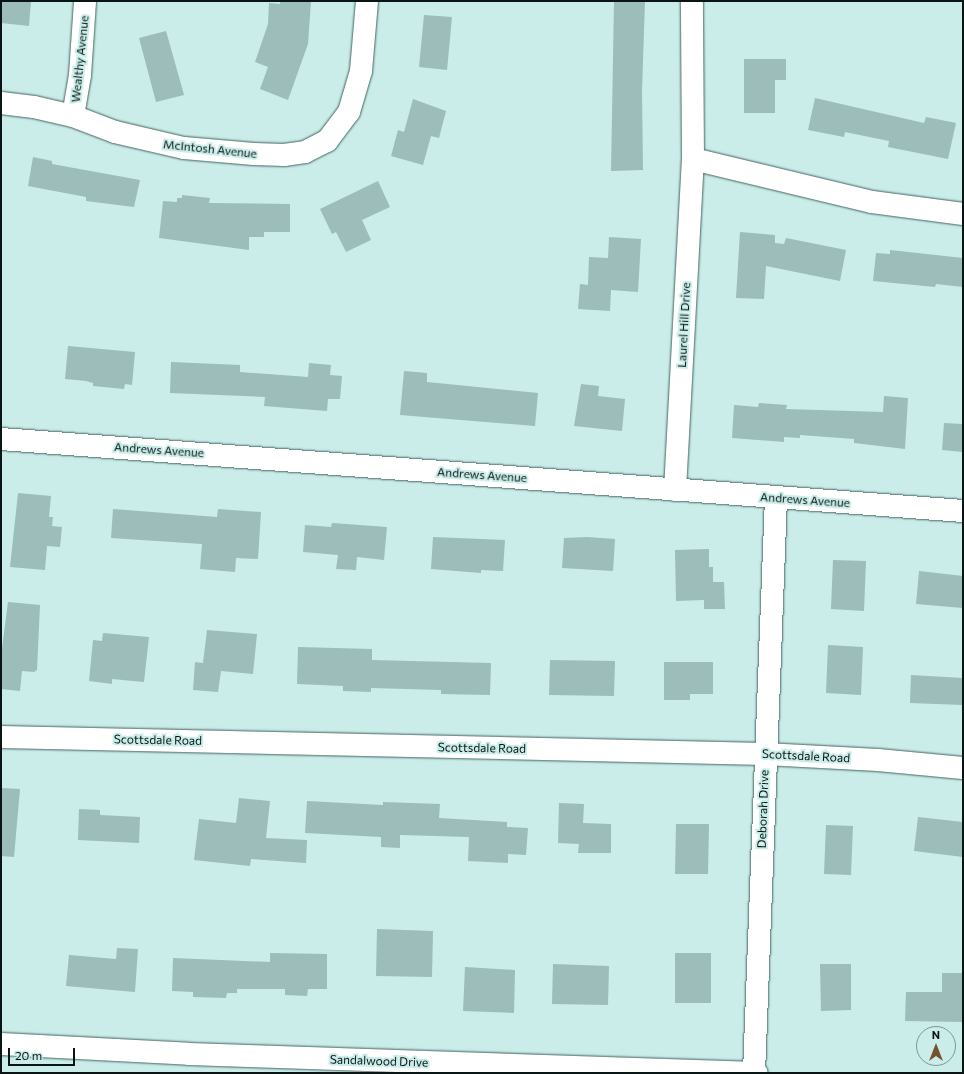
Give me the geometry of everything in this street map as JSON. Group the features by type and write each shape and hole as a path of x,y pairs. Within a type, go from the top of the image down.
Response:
{"street":[{"name":"Wealthy Avenue","path":"72,116 80,75 85,1"},
{"name":"McIntosh Avenue","path":"1,103 34,107 72,116 116,132 156,143 213,151 269,154 305,152 327,141 342,122 358,86 367,1"},
{"name":"Laurel Hill Drive","path":"675,490 693,159 692,1"},
{"path":"693,159 872,202 963,214"},
{"name":"Andrews Avenue","path":"1,439 963,511"},
{"name":"Deborah Drive","path":"754,1073 765,754 776,498"},
{"name":"Scottsdale Road","path":"1,737 765,754 878,760 963,768"},
{"name":"Sandalwood Drive","path":"1,1044 219,1055 757,1073"}],"building":[{"path":"1,1 31,1 29,26 1,23"},
{"path":"280,1 311,1 308,44 288,100 260,89 268,67 255,62 268,24 269,3 280,4"},
{"path":"614,1 645,1 642,91 643,170 611,171"},
{"path":"424,15 452,17 447,70 419,67"},
{"path":"166,31 184,95 156,102 139,38"},
{"path":"744,59 786,59 786,80 775,80 775,113 744,113"},
{"path":"815,98 924,123 926,117 956,123 948,159 888,147 889,141 845,132 844,137 808,130"},
{"path":"413,99 446,111 439,138 431,136 423,165 391,156 398,130 404,132"},
{"path":"33,157 52,161 52,164 140,180 134,207 86,201 86,197 28,186"},
{"path":"378,181 390,207 362,220 371,240 346,252 336,232 332,234 320,209"},
{"path":"182,195 210,198 209,203 290,204 290,232 264,232 264,237 249,237 249,250 159,238 163,201 177,202 177,198 182,198"},
{"path":"740,232 775,235 775,243 784,244 786,238 846,250 840,281 766,266 764,299 736,298"},
{"path":"609,237 641,239 638,292 611,290 610,311 578,309 580,284 588,285 589,257 608,258"},
{"path":"890,250 963,258 963,287 936,284 935,287 873,281 876,253 890,254"},
{"path":"68,346 135,352 132,385 125,384 124,389 93,386 93,383 86,381 65,379"},
{"path":"171,362 240,365 240,372 308,377 309,363 331,365 330,375 342,376 340,399 328,399 327,411 264,406 265,397 170,393"},
{"path":"404,371 427,373 427,382 538,393 535,426 400,415"},
{"path":"581,384 599,386 598,396 625,399 622,431 574,426"},
{"path":"884,396 908,398 905,449 854,443 854,439 800,435 800,438 784,437 784,442 732,438 734,405 758,407 759,403 787,405 786,409 883,412"},
{"path":"944,423 963,424 963,452 942,450"},
{"path":"18,493 51,496 49,517 53,517 52,526 62,527 60,547 47,546 45,570 10,567"},
{"path":"113,509 217,517 218,509 261,512 258,559 236,558 235,572 200,569 202,544 111,538"},
{"path":"332,523 387,527 384,560 357,557 356,570 336,569 338,555 303,552 305,525 331,527"},
{"path":"433,537 505,540 503,571 481,570 481,573 431,569"},
{"path":"587,537 615,539 613,571 562,568 564,538"},
{"path":"709,549 709,567 713,567 713,582 724,582 725,609 704,609 704,600 676,601 675,550"},
{"path":"833,560 866,561 864,611 831,609"},
{"path":"919,571 963,576 963,608 916,604"},
{"path":"8,602 40,605 37,670 34,672 22,671 20,691 1,689 1,656"},
{"path":"207,630 257,634 253,674 221,671 218,692 193,690 195,662 203,663"},
{"path":"103,633 149,637 144,682 112,679 112,684 89,681 93,640 102,641"},
{"path":"828,645 863,647 861,695 826,693"},
{"path":"298,647 372,649 372,660 491,663 490,695 441,694 441,690 371,688 371,692 343,691 343,686 297,684"},
{"path":"550,660 615,661 614,696 549,695"},
{"path":"664,662 713,662 713,694 690,694 690,700 664,700"},
{"path":"911,675 963,678 963,705 910,703"},
{"path":"1,788 20,789 14,857 1,856"},
{"path":"239,798 270,801 266,838 307,840 306,863 251,859 250,866 194,860 199,819 236,823"},
{"path":"307,801 383,805 383,802 440,804 439,818 507,822 507,827 528,828 526,855 508,854 508,863 468,861 469,837 400,835 400,848 381,847 381,837 305,833"},
{"path":"559,803 584,804 583,823 611,824 611,853 578,853 579,844 558,843"},
{"path":"79,809 100,810 100,815 140,817 139,843 78,840"},
{"path":"918,817 963,822 963,857 914,851"},
{"path":"676,824 709,824 708,874 675,874"},
{"path":"826,825 853,826 851,875 824,874"},
{"path":"377,929 433,931 432,977 376,976"},
{"path":"117,948 138,949 135,992 66,986 69,955 116,959"},
{"path":"270,953 327,954 327,989 308,989 307,996 285,995 285,989 237,989 237,993 227,993 226,998 193,997 193,992 172,991 173,958 270,962"},
{"path":"675,953 711,953 711,1003 675,1003"},
{"path":"553,964 609,966 608,1005 552,1004"},
{"path":"820,964 851,964 851,1010 821,1011"},
{"path":"465,967 515,970 514,1013 463,1011"},
{"path":"942,973 963,973 963,1022 905,1021 906,992 942,992"}]}
